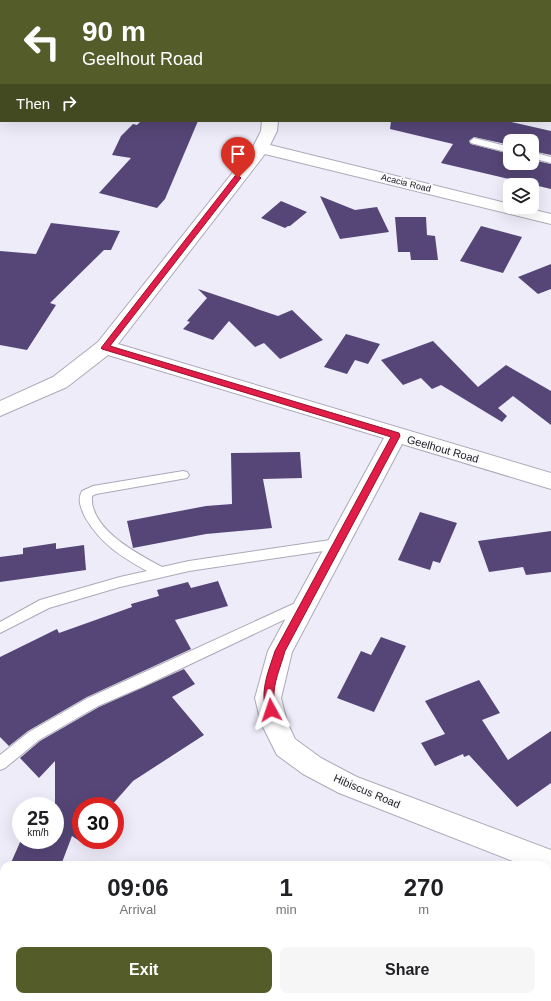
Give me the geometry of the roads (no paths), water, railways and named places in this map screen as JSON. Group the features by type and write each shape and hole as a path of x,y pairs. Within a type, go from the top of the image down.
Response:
{"street":[{"path":"0,409 60,382 105,348 261,148 269,132 270,122"},
{"name":"Acacia Road","path":"261,148 551,218"},
{"path":"247,165 265,161 301,158"},
{"name":"Geelhout Road","path":"105,348 551,481"},
{"name":"Hibiscus Road","path":"396,436 280,651 268,698 274,723 286,747 312,766 348,785 546,861"}],"lane":[{"path":"474,141 503,148"},
{"path":"539,157 551,160"},
{"path":"161,573 117,548 105,537 94,522 84,501 86,494 93,490 183,475"},
{"path":"0,628 46,604 120,582 189,566 338,544"},
{"path":"0,764 34,736 93,702 137,683 306,603"}]}
